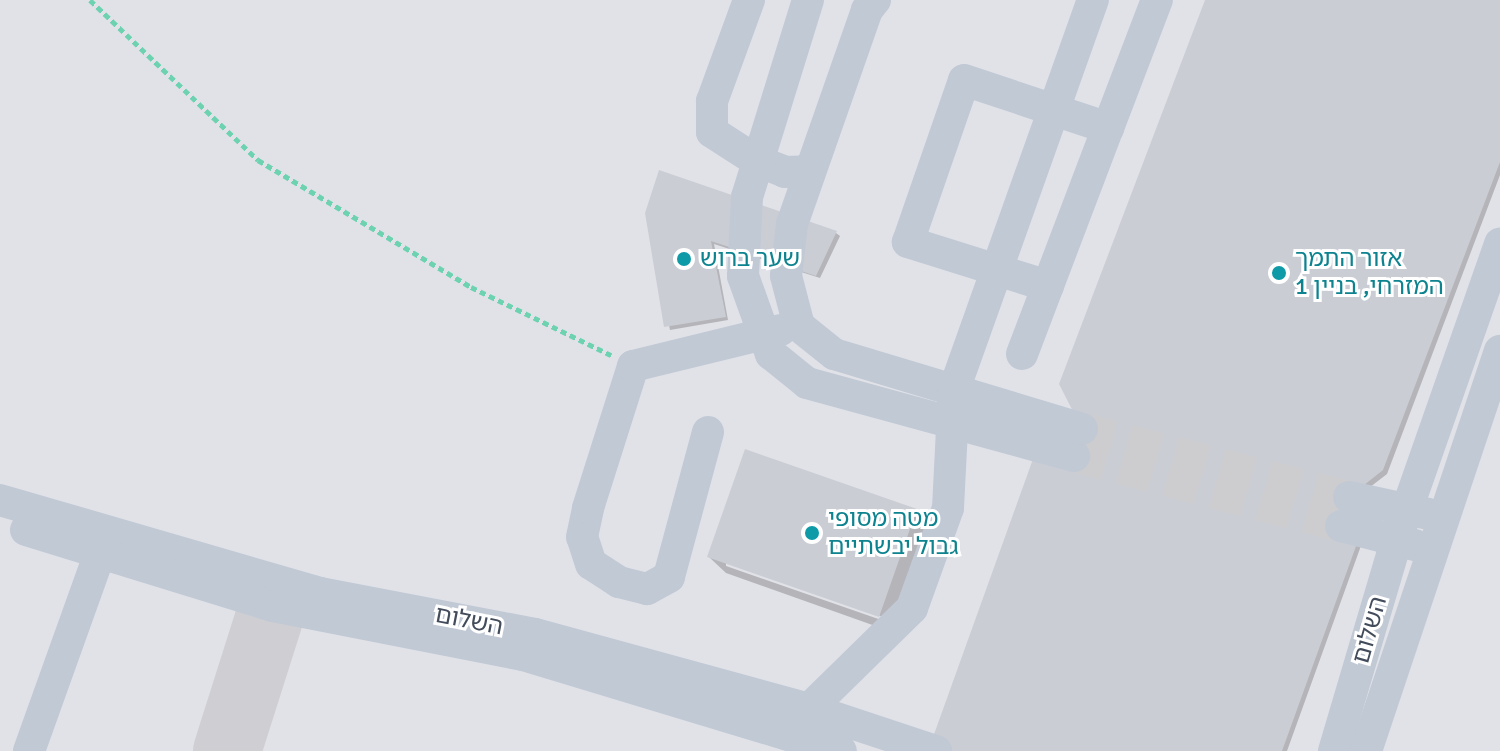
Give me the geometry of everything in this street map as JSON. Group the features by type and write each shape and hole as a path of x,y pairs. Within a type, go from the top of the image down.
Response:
{"street":[{"path":"749,0 712,101 712,132 757,161 785,172 809,171"},
{"path":"808,0 747,197 743,276 761,335 771,354 807,383 952,425 1078,443 954,390 834,354 799,326 786,276 792,224 867,10 875,0"},
{"path":"841,751 800,732 912,608 948,508 954,390 1093,0"},
{"path":"1022,354 1157,0"},
{"path":"1048,286 908,242 964,80 1108,128"},
{"name":"השלום","path":"1334,751 1402,524 1500,244"},
{"path":"708,432 669,577 647,589 619,582 591,564 582,537 588,508 633,366 799,326"},
{"name":"השלום","path":"1366,751 1500,351"},
{"name":"השלום","path":"0,500 103,542 320,593 535,634 800,732 936,751"},
{"path":"1345,512 1436,535"},
{"path":"0,522 103,542 29,751"}],"path":[{"path":"90,0 258,160 471,287 633,366"}],"shaded area":[{"path":"0,0 1500,0 1500,751 0,751"}],"building":[{"name":"אזור התמך המזרחי, בניין 1","path":"1205,0 1500,0 1500,162 1383,470 1349,497 1364,524 1282,751 928,751 1038,445 1082,429 1059,384"},
{"name":"שער ברוש","path":"659,170 837,231 816,276 711,241 726,317 664,327 645,213"},
{"name":"מטה מסופי גבול יבשתיים","path":"745,449 917,509 879,617 707,557"}],"taxiway":[{"path":"227,751 273,606"}],"tunnel":[{"path":"1082,429 1349,497"},
{"path":"1074,456 1341,526"}],"place":[{"name":"שער ברוש","path":"684,259"},
{"name":"אזור התמך המזרחי, בניין 1","path":"1279,273"},
{"name":"מטה מסופי גבול יבשתיים","path":"812,533"}]}
